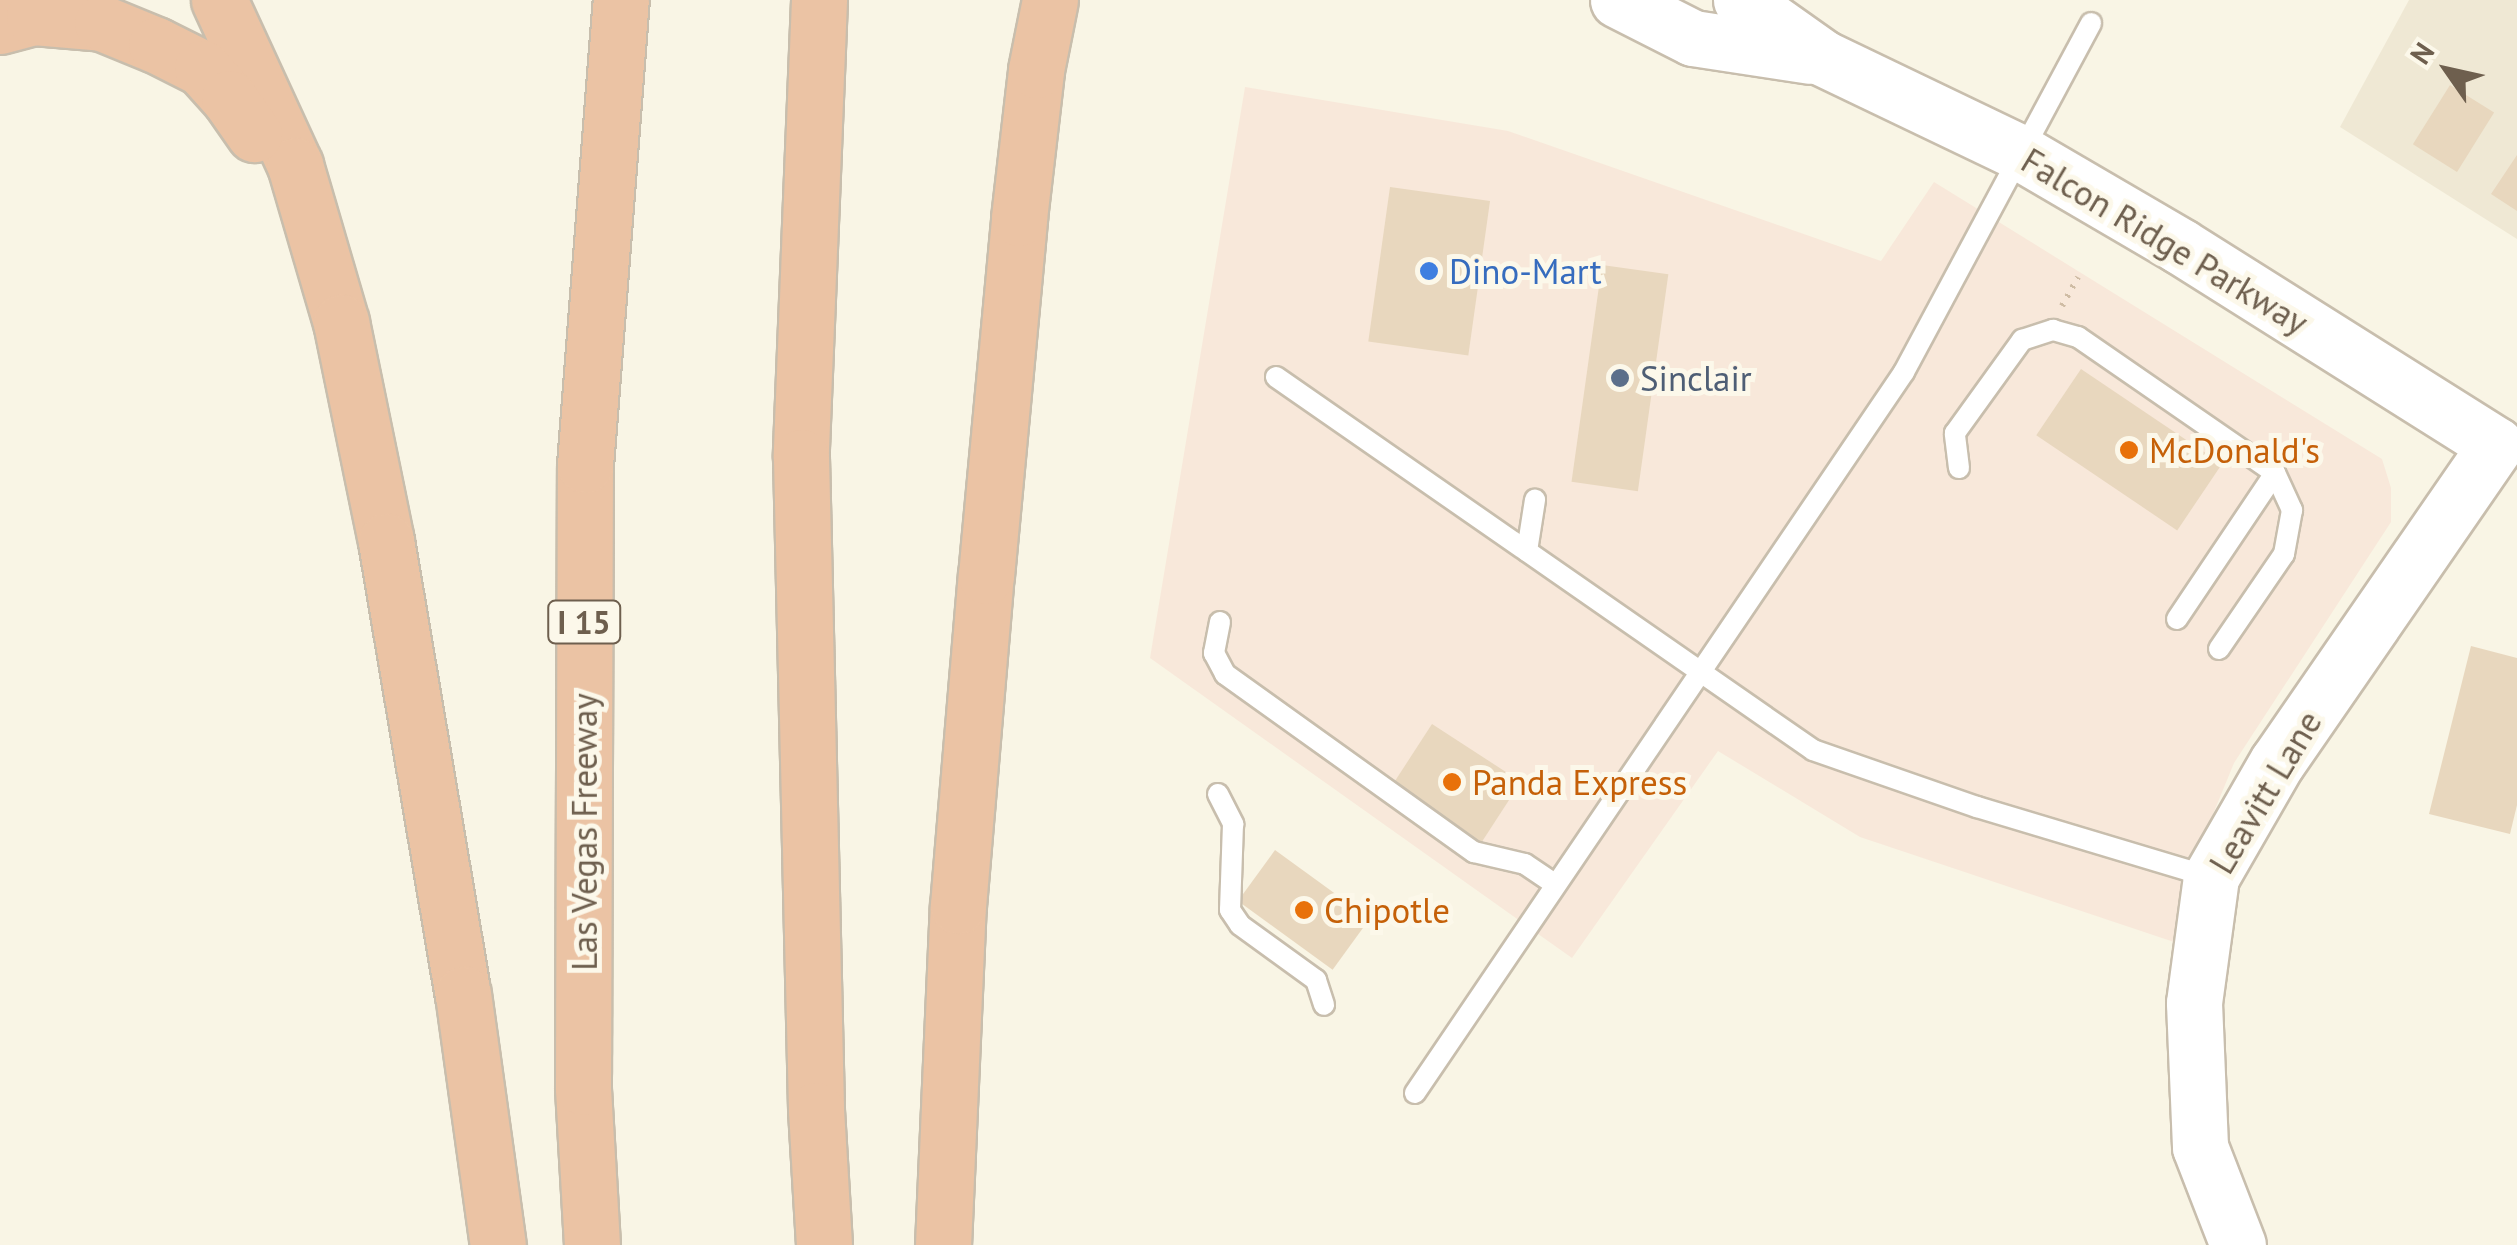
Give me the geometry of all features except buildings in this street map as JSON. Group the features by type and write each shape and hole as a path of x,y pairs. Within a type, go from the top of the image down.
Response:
{"highway":[{"path":"219,0 295,165 341,322 386,541 464,994 498,1245"},
{"name":"Las Vegas Freeway","path":"592,1245 583,1088 585,465 620,0"},
{"path":"819,0 801,457 816,1110 824,1245"},
{"path":"942,1245 956,944 986,576 1024,181 1050,0"},
{"path":"0,26 34,17 102,23 202,68 230,98 260,143 341,322"}],"main road":[{"name":"Falcon Ridge Parkway","path":"1618,0 1693,38 1822,58"},
{"name":"Falcon Ridge Parkway","path":"1741,0 1822,58 2021,152 2198,257 2496,445"},
{"name":"Leavitt Lane","path":"2238,1245 2200,1147 2194,1003 2211,877 2277,762 2496,445"}],"lane":[{"path":"1415,1093 1904,372 2091,23"},
{"path":"1960,468 1955,433 2022,340 2053,330 2078,336 2275,473 2292,510 2284,554 2219,649"},
{"path":"1276,377 1813,750 1977,807 2211,877"},
{"path":"2177,619 2275,473"},
{"path":"1527,551 1535,500"},
{"path":"1220,622 1214,653 1226,674 1474,852 1524,864 1556,885"},
{"path":"1218,794 1234,824 1230,910 1240,925 1316,980 1324,1005"}],"shaded area":[{"path":"2409,0 2517,0 2517,239 2340,127"},
{"path":"1245,87 1508,131 1881,261 1934,182 2382,459 2391,488 2391,522 2234,763 2211,819 2177,943 1860,837 1718,751 1572,958 1150,658"}],"place":[{"name":"Dino-Mart","path":"1429,271"},
{"name":"Sinclair","path":"1620,378"},
{"name":"McDonald's","path":"2129,450"},
{"name":"Panda Express","path":"1452,782"},
{"name":"Chipotle","path":"1304,910"}]}
